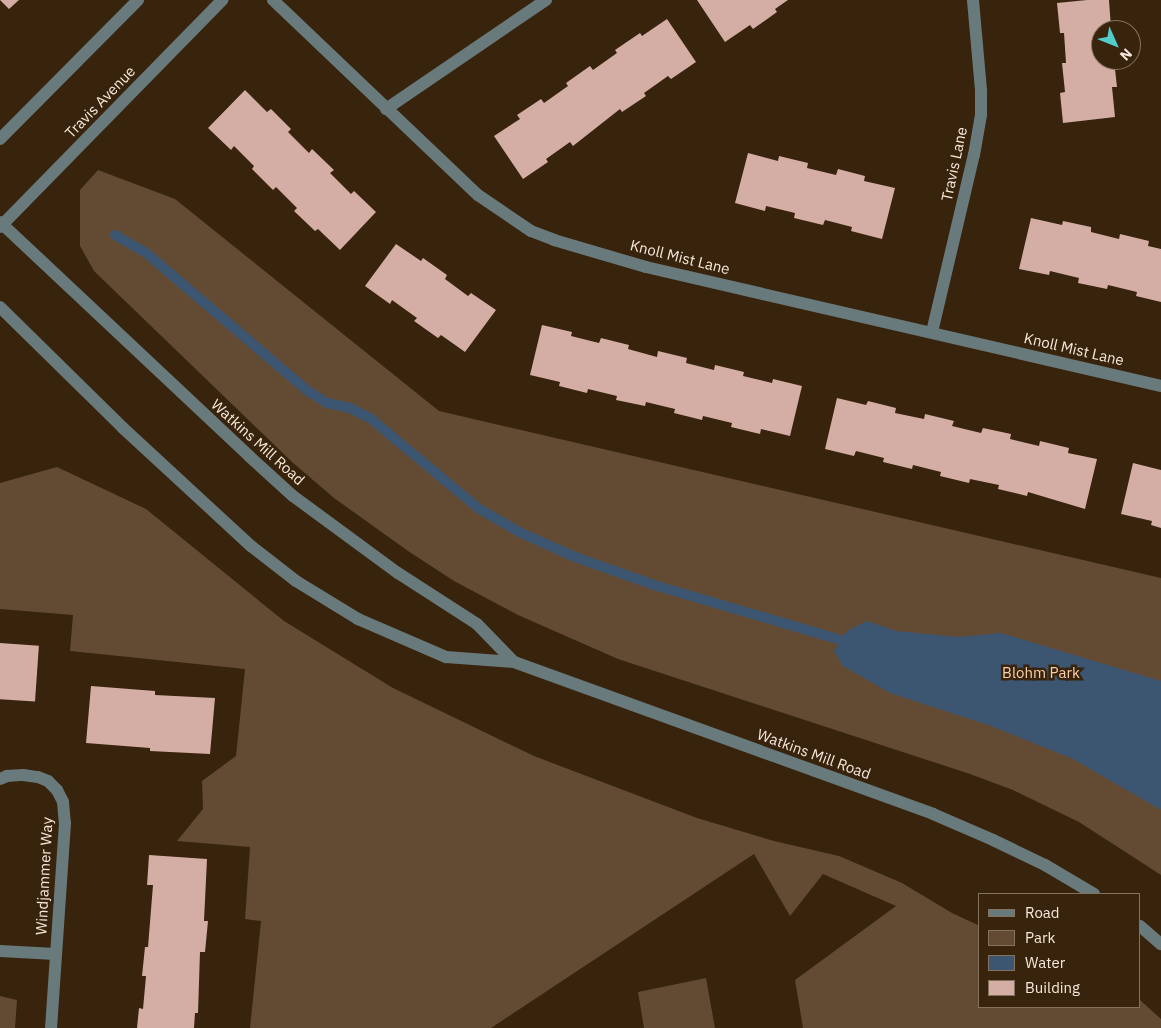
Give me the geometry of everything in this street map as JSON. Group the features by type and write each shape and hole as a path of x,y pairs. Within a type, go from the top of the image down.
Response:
{"street":[{"path":"0,139 138,0"},
{"name":"Travis Avenue","path":"1,225 222,0"},
{"name":"Knoll Mist Lane","path":"273,0 478,195 531,231 554,240 646,266 1161,386"},
{"path":"386,109 546,0"},
{"name":"Travis Lane","path":"932,332 974,155 981,115 981,90 973,0"},
{"name":"Watkins Mill Road","path":"1,225 293,496 398,573 478,624 514,662"},
{"name":"Watkins Mill Road","path":"0,307 207,507 251,546 296,581 358,619 446,657 514,662 933,814 1036,860 1092,893"},
{"name":"Windjammer Way","path":"0,778 23,775 38,776 48,781 58,790 63,802 64,823 51,1028"},
{"path":"1141,927 1161,944"},
{"path":"0,951 55,954"}],"green space":[{"name":"Blohm Park","path":"98,170 175,199 439,411 1161,578 1161,875 1079,822 1013,790 970,774 618,659 518,615 454,581 408,551 334,498 292,462 94,271 80,246 80,190"},
{"path":"57,467 146,509 284,621 393,688 534,756 697,818 774,841 839,856 902,883 952,913 978,925 978,1008 1141,1008 1141,1001 1161,1019 1161,1028 803,1028 795,980 896,906 823,874 790,916 754,854 491,1028 250,1028 261,921 245,919 250,847 177,841 203,809 202,781 236,756 245,669 70,651 73,615 0,609 0,483"},
{"path":"706,978 715,1028 644,1028 638,992"},
{"path":"0,996 17,1000 15,1028 0,1028"}],"water":[{"path":"867,621 896,631 958,637 1001,633 1161,681 1161,810 1073,759 991,726 890,693 843,666 834,651 847,631"}],"building":[{"path":"0,0 19,0 9,9"},
{"path":"697,0 788,0 775,9 777,12 753,29 750,25 725,42"},
{"path":"1109,0 1110,20 1091,20 1091,70 1115,70 1117,87 1112,87 1115,117 1063,123 1060,93 1065,92 1062,63 1066,63 1064,33 1060,33 1057,3"},
{"path":"667,19 696,62 671,79 668,76 644,93 646,96 622,112 620,109 573,146 570,142 546,159 548,162 523,179 494,136 520,119 517,115 541,99 544,103 568,86 566,83 590,66 593,70 617,53 615,50 640,33 642,36"},
{"path":"245,90 267,112 271,109 291,129 288,132 309,153 312,149 334,170 330,173 351,194 354,191 376,212 340,250 318,229 315,231 294,211 297,208 276,187 273,190 252,169 254,166 234,146 231,150 208,128"},
{"path":"748,153 778,161 779,156 808,163 807,168 836,175 838,169 865,176 864,181 895,188 882,239 851,231 852,227 825,220 823,225 794,218 795,213 766,206 765,211 735,203"},
{"path":"1031,218 1062,225 1063,221 1091,227 1091,232 1119,239 1120,234 1149,241 1148,246 1161,249 1161,302 1136,296 1137,292 1108,285 1107,289 1078,283 1079,278 1050,271 1049,275 1019,269"},
{"path":"396,244 421,261 423,258 447,275 445,279 468,296 471,293 496,310 465,352 441,335 438,338 414,321 417,318 392,300 390,304 365,286"},
{"path":"542,325 572,332 571,336 599,343 601,338 629,345 628,349 657,357 658,351 687,358 686,363 714,370 715,365 744,372 743,376 772,383 773,379 802,386 790,436 761,429 760,434 731,427 732,423 703,416 702,420 674,413 675,409 646,402 645,406 616,400 617,396 588,389 587,393 559,386 560,382 530,375"},
{"path":"837,398 866,405 868,401 896,408 895,413 924,419 925,414 954,421 952,426 981,433 983,428 1011,434 1010,439 1039,446 1040,441 1069,448 1068,453 1097,459 1085,509 1028,492 1027,496 998,489 999,485 970,479 969,483 940,476 941,472 913,465 912,469 883,462 884,458 856,451 854,456 825,449"},
{"path":"1133,463 1161,470 1161,528 1151,525 1152,521 1121,514"},
{"path":"0,643 39,646 35,702 0,699"},
{"path":"91,686 155,691 155,695 215,698 210,754 150,751 150,748 86,743"},
{"path":"149,855 207,859 204,921 208,921 205,952 200,952 198,1013 195,1013 194,1028 137,1028 139,1008 143,1009 146,976 142,976 145,947 148,947 153,885 147,885"}],"waterway":[{"path":"115,235 145,252 308,391 327,403 350,408 370,418 478,508 519,532 575,557 654,585 854,644"}]}
